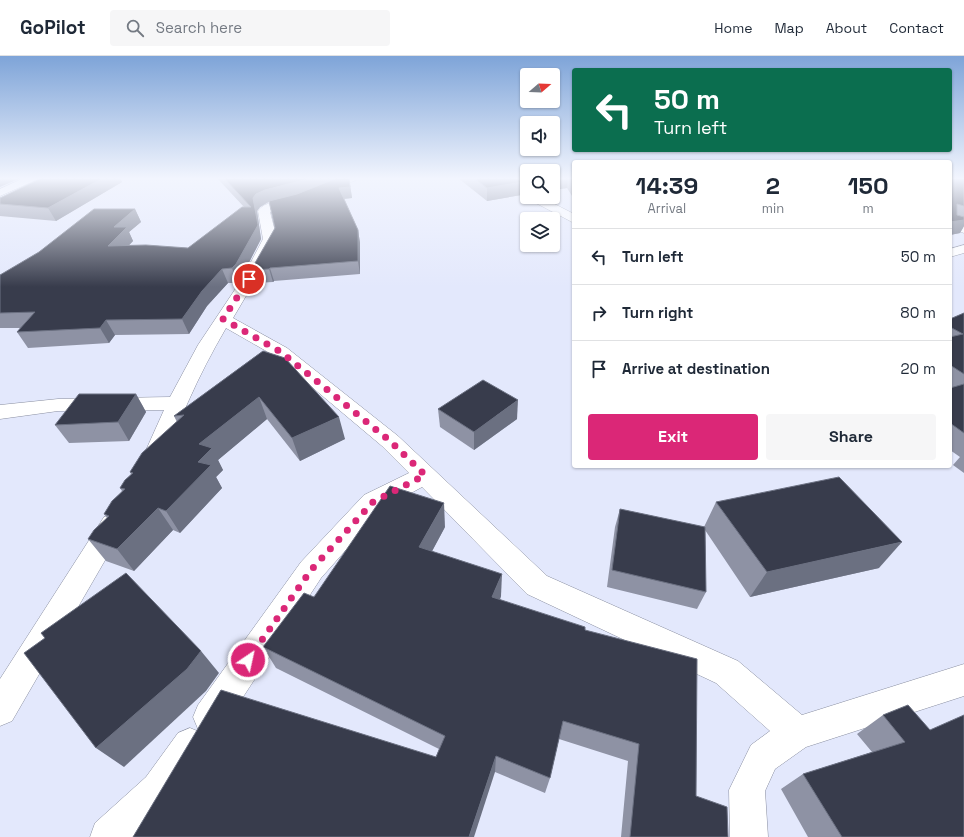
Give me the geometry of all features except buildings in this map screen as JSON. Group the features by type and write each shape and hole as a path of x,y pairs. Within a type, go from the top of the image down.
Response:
{"street":[{"path":"0,709 159,448 177,403 207,345 249,279 270,239 265,214"},
{"path":"952,224 964,229"},
{"path":"952,252 964,249"},
{"path":"223,319 281,352 390,441 537,585 727,672 798,733"},
{"path":"0,412 58,405 177,403"},
{"path":"109,837 159,790 311,570 373,502 425,475"},
{"path":"749,837 747,790 762,757 798,733 964,680"}],"route":[{"path":"248,660 311,570 373,502 425,475 390,441 281,352 223,319 249,279"}]}
